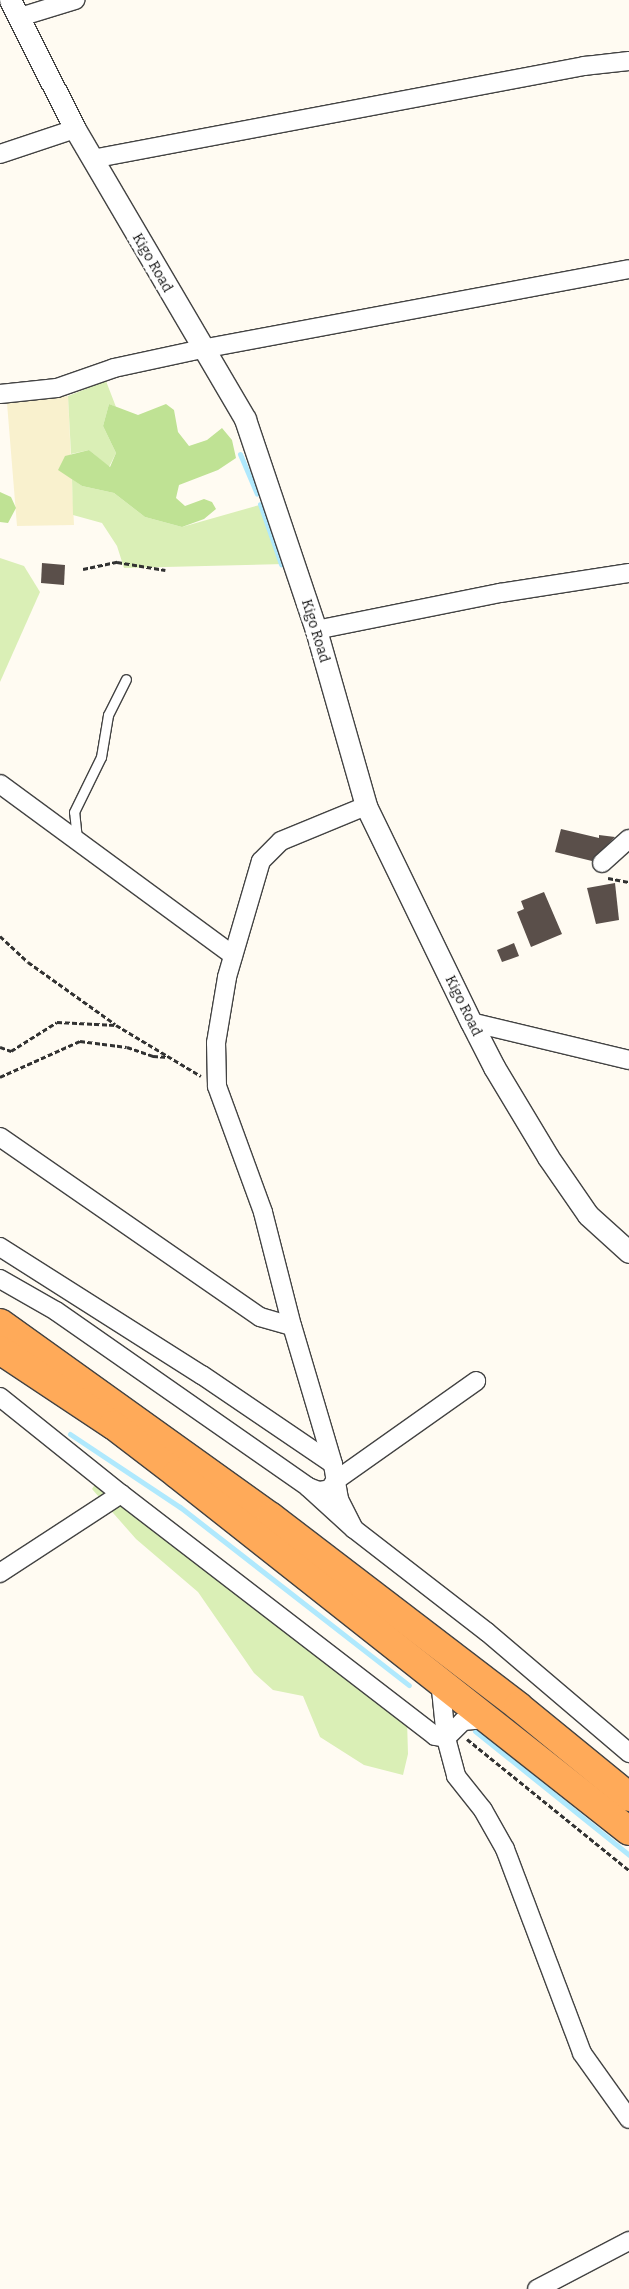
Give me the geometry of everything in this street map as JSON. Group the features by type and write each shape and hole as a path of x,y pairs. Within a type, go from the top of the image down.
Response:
{"highway":[{"path":"0,1323 271,1517 518,1706 629,1797"},
{"path":"0,1350 170,1468 629,1831"}],"street":[{"path":"15,9 74,0"},
{"name":"Kigo Road","path":"15,9 75,130 202,349 245,419 316,630 366,806 471,1022 494,1067 548,1157 588,1215 629,1252"},
{"path":"92,159 584,66 629,61"},
{"path":"0,154 75,130"},
{"path":"0,394 57,388 114,368 202,349 629,270"},
{"path":"316,630 500,593 629,573"},
{"path":"0,784 233,955"},
{"path":"354,1530 339,1499 334,1472 292,1326 263,1212 217,1086 216,1043 233,955 254,878 266,854 281,841 366,806"},
{"path":"603,870 629,840"},
{"path":"471,1022 629,1060"},
{"path":"0,1137 260,1317 292,1326"},
{"path":"0,1247 202,1375 334,1472"},
{"path":"0,1279 56,1311 308,1487 354,1530 487,1632 629,1753"},
{"path":"308,1487 319,1491 330,1489 334,1472 476,1381"},
{"path":"0,1397 121,1494 435,1736 450,1734 472,1718 488,1718"},
{"path":"0,1573 121,1494"},
{"path":"440,1680 456,1776 483,1810 505,1849 582,2052 629,2119"},
{"path":"537,2289 629,2241"}],"lane":[{"path":"78,842 74,812 101,757 108,715 126,679"}],"path":[{"path":"84,569 117,562 165,570"},
{"path":"603,870 629,882"},
{"path":"0,936 28,962 116,1025 217,1086"},
{"path":"0,1048 11,1051 57,1022 116,1025"},
{"path":"0,1077 80,1041 127,1047 153,1056 169,1057"},
{"path":"450,1734 629,1870"}],"shaded area":[{"path":"68,396 74,525 17,526 7,403"}],"green space":[{"path":"106,381 116,407 109,404 103,426 116,453 109,467 89,450 71,454 68,396"},
{"path":"109,404 138,415 166,404 174,410 178,432 189,446 207,440 222,428 232,440 236,458 218,470 179,485 176,498 185,506 204,499 212,502 216,509 204,519 182,527 145,517 114,493 82,486 58,470 65,456 89,450 110,467 116,453 103,426"},
{"path":"72,479 82,486 114,493 145,517 182,527 263,504 285,564 124,568 117,546 102,523 73,515"},
{"path":"0,492 11,497 16,508 8,523 0,522"},
{"path":"0,558 24,566 40,592 0,682"},
{"path":"99,1478 407,1720 408,1754 403,1775 364,1765 320,1737 303,1696 273,1690 254,1673 198,1592 136,1539 92,1489"}],"building":[{"path":"42,563 65,565 64,585 41,583"},
{"path":"561,829 599,838 599,835 615,837 592,861 555,852"},
{"path":"615,883 619,920 596,924 587,888"},
{"path":"544,892 562,934 531,947 517,912 524,909 521,901"},
{"path":"514,943 519,956 502,962 497,950"}],"waterway":[{"path":"240,454 257,494"},
{"path":"260,504 281,564"},
{"path":"70,1434 180,1507 409,1685"},
{"path":"475,1731 629,1855"}]}
